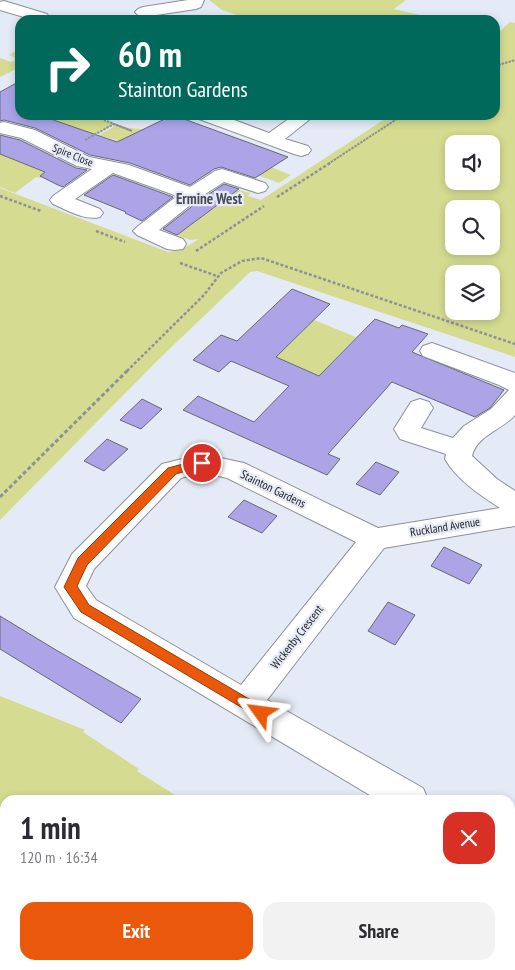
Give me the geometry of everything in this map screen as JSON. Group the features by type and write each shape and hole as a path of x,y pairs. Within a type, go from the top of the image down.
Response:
{"street":[{"path":"143,12 196,2 199,15"},
{"path":"6,13 25,12 35,15"},
{"path":"219,120 301,150"},
{"path":"271,140 299,120"},
{"name":"Spire Close","path":"7,124 84,162 109,167 192,194"},
{"path":"92,213 60,200 109,167"},
{"path":"181,250 144,231 192,194 222,174 258,187"},
{"path":"432,351 508,378 515,384"},
{"path":"459,454 467,435 500,415 515,397"},
{"path":"420,408 407,429 409,434 459,454 486,486 515,504"},
{"name":"Stainton Gardens","path":"245,704 85,609 70,587 82,562 172,470 202,463 234,470 376,539"},
{"name":"Ruckland Avenue","path":"376,539 515,516"},
{"name":"Wickenby Crescent","path":"245,704 376,539"},
{"path":"245,704 401,795"}],"path":[{"path":"500,64 515,60"},
{"path":"63,153 114,124 132,130 104,120"},
{"path":"195,251 395,120"},
{"path":"181,250 178,262 217,276"},
{"path":"0,497 204,295 217,276 236,263 247,259 261,258 515,344"}],"green space":[{"path":"209,0 406,0 394,9 420,15 237,15 222,10"},
{"path":"510,22 515,23 515,357 257,271 250,272 159,359 0,520 0,188 168,252 181,250 199,239 190,240 177,235 239,190 250,193 248,196 261,200 383,120 500,120 500,31"},
{"path":"15,52 15,58 9,55"},
{"path":"0,58 11,62 15,60 15,70 0,77"},
{"path":"54,120 106,120 105,121 114,124 94,135"},
{"path":"117,125 148,130 134,146 99,135"},
{"path":"0,149 63,165 41,178 36,177 15,193 0,187"},
{"path":"238,154 291,175 279,183 223,162 210,172 217,175 213,177 179,162"},
{"path":"314,320 356,337 319,376 276,357"},
{"path":"0,696 85,730 83,732 139,769 137,771 175,795 0,795"}],"building":[{"path":"15,84 15,120 53,120 117,142 163,120 187,120 288,157 255,178 221,167 214,169 190,185 130,163 90,155 35,128 4,120 0,121 0,92"},
{"path":"0,135 20,140 76,168 87,170 63,187 58,185 40,176 45,172 0,154"},
{"path":"113,175 173,197 142,221 126,212 84,195"},
{"path":"224,184 239,189 177,235 163,229 200,200"},
{"path":"292,289 330,304 276,357 319,376 375,319 399,328 402,325 428,334 412,352 504,390 490,408 475,417 392,382 328,454 340,459 327,475 183,410 198,396 254,422 289,386 231,361 219,372 193,360 221,335 237,341"},
{"path":"142,399 162,409 141,429 120,420"},
{"path":"107,439 128,449 104,471 84,461"},
{"path":"376,462 399,472 380,495 356,484"},
{"path":"244,500 277,516 262,533 228,517"},
{"path":"444,547 482,565 469,584 431,566"},
{"path":"388,602 415,615 395,645 368,631"},
{"path":"0,616 141,699 121,723 0,649"}],"district":[{"name":"Ermine West","path":"209,199"}],"route":[{"path":"202,463 172,470 82,562 70,587 85,609 261,713"}]}
